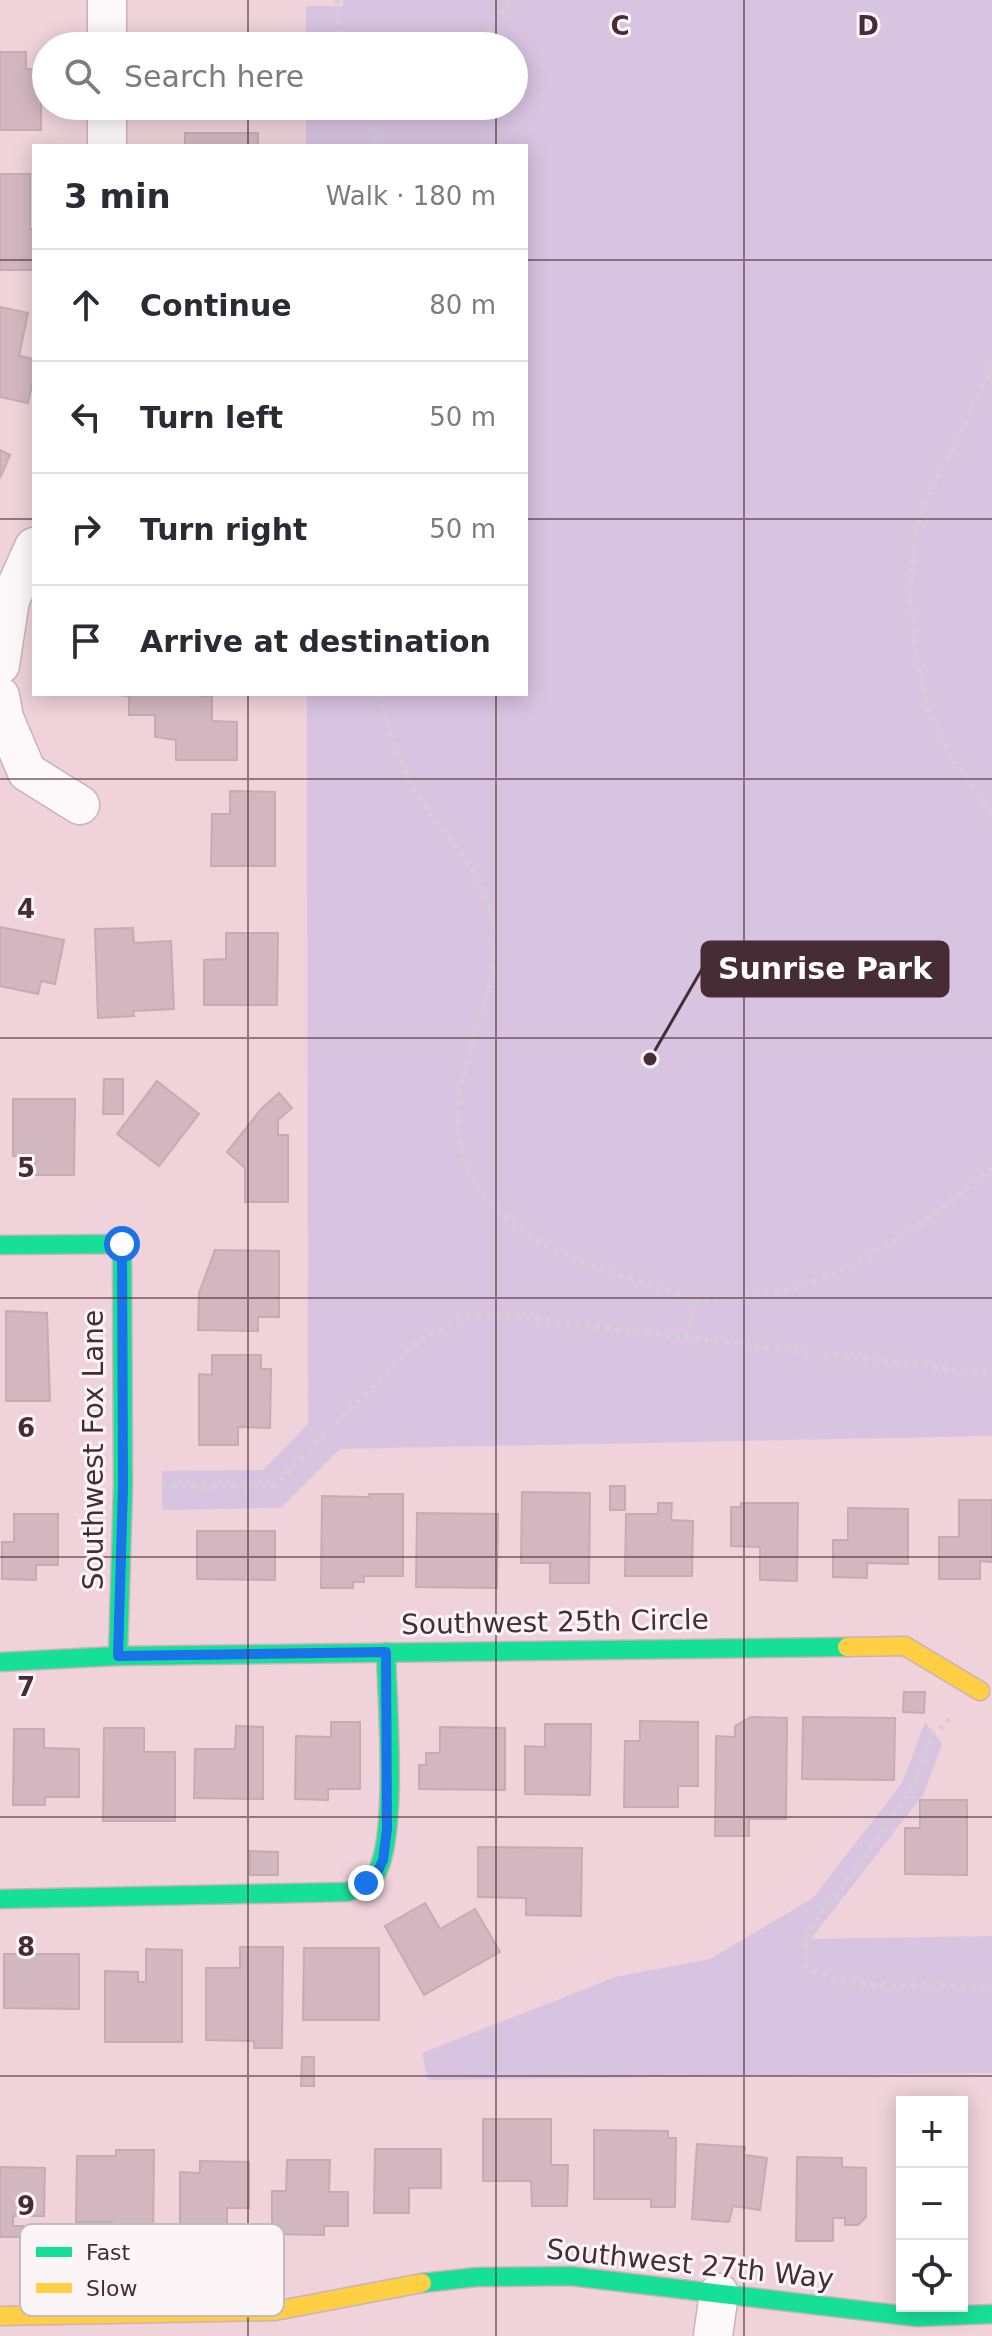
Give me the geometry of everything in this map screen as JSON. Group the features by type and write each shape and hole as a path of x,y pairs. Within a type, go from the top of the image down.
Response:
{"street":[{"path":"107,0 107,32"},
{"path":"107,120 107,144"},
{"path":"0,665 10,600 32,551"},
{"path":"0,696 4,718 27,772 80,805"},
{"name":"Southwest Fox Lane","path":"0,1245 122,1244 123,1487 118,1656"},
{"name":"Southwest 25th Circle","path":"0,1662 118,1656 905,1646 980,1691"},
{"path":"0,1899 347,1892 366,1883 376,1875 383,1860 387,1829 386,1652"},
{"name":"Southwest 27th Way","path":"284,2309 430,2281 570,2276 917,2317 992,2314"},
{"path":"713,2336 719,2293"},
{"name":"Southwest 27th Way","path":"0,2316 239,2324 261,2316"}],"path":[{"path":"337,0 340,32"},
{"path":"487,32 512,0"},
{"path":"372,120 377,144"},
{"path":"992,366 923,509 915,540 910,591 917,658 929,712 951,758 992,814"},
{"path":"382,696 394,745 406,774 417,794 474,870 492,915 494,962 491,982 461,1087 458,1123 460,1145 469,1167 495,1208 543,1244 583,1263 695,1300 723,1301 782,1292 838,1274 884,1248 992,1168"},
{"path":"687,1336 695,1300"},
{"path":"123,1487 274,1486 406,1353 439,1330 470,1317 515,1317 992,1374"},
{"path":"980,1691 933,1735 908,1795 805,1940 807,1966 825,1978 874,1984 992,1989"}],"shaded area":[{"path":"343,0 992,0 992,1436 340,1449 281,1508 162,1510 162,1471 263,1470 308,1424 307,696 528,696 528,144 306,144 306,120 528,120 528,32 306,32 306,6 343,6"},
{"path":"925,1722 942,1744 923,1795 811,1939 992,1936 992,2073 428,2080 422,2053 615,1977 710,1959 813,1898 902,1783"}],"building":[{"path":"0,52 26,52 26,69 32,69 32,120 41,120 41,130 0,130"},
{"path":"185,133 258,133 258,144 185,144"},
{"path":"0,174 30,174 32,270 0,270"},
{"path":"0,307 28,313 19,356 32,359 32,384 28,403 0,397"},
{"path":"0,450 10,455 0,478"},
{"path":"129,696 212,696 212,721 237,722 237,760 176,760 176,740 155,737 155,715 129,715"},
{"path":"230,791 275,792 275,866 211,866 212,814 230,814"},
{"path":"0,927 64,940 55,984 41,981 38,994 0,986"},
{"path":"133,928 134,943 171,941 174,1009 133,1011 134,1016 98,1018 95,929"},
{"path":"226,933 278,933 277,1005 204,1005 204,960 226,959"},
{"path":"104,1079 123,1079 123,1114 103,1114"},
{"path":"157,1081 199,1114 159,1166 117,1134"},
{"path":"279,1093 292,1108 278,1120 278,1135 288,1135 288,1202 245,1202 245,1168 227,1152 262,1108"},
{"path":"13,1099 75,1099 74,1175 35,1175 35,1156 13,1156"},
{"path":"215,1250 279,1251 279,1317 258,1317 258,1331 198,1330 199,1293"},
{"path":"6,1311 47,1313 50,1401 6,1401"},
{"path":"212,1355 261,1355 261,1369 271,1369 270,1428 238,1427 238,1445 199,1445 199,1374 212,1375"},
{"path":"610,1486 625,1486 625,1510 610,1510"},
{"path":"522,1492 590,1493 589,1583 550,1583 550,1563 521,1563"},
{"path":"369,1494 403,1494 403,1576 364,1576 364,1582 353,1582 353,1588 321,1588 322,1496 369,1497"},
{"path":"959,1500 992,1500 992,1562 980,1561 980,1579 939,1579 939,1537 959,1537"},
{"path":"658,1503 672,1503 671,1520 693,1521 692,1576 625,1576 626,1514 658,1514"},
{"path":"741,1503 798,1503 797,1581 760,1580 760,1547 731,1546 731,1507 741,1507"},
{"path":"848,1508 908,1509 908,1564 867,1563 867,1578 833,1577 833,1540 848,1540"},
{"path":"417,1513 498,1514 497,1588 416,1587"},
{"path":"14,1514 58,1514 58,1565 36,1565 36,1580 2,1579 2,1542 14,1542"},
{"path":"197,1531 275,1531 275,1580 197,1579"},
{"path":"904,1692 925,1692 924,1713 903,1712"},
{"path":"751,1717 787,1718 786,1819 749,1819 749,1836 715,1836 716,1736 735,1737 735,1726"},
{"path":"803,1717 895,1718 894,1780 802,1779"},
{"path":"640,1721 698,1722 698,1786 678,1786 678,1807 624,1807 625,1741 640,1741"},
{"path":"331,1722 360,1722 360,1789 328,1789 328,1800 295,1799 296,1736 331,1737"},
{"path":"545,1724 591,1724 590,1795 525,1794 525,1746 545,1747"},
{"path":"236,1726 263,1727 263,1799 194,1798 195,1749 235,1749"},
{"path":"440,1727 505,1728 505,1790 419,1789 419,1765 426,1765 426,1753 440,1753"},
{"path":"104,1728 144,1728 144,1752 175,1752 175,1821 103,1821"},
{"path":"14,1729 44,1729 44,1748 79,1749 79,1797 45,1797 45,1805 13,1805"},
{"path":"920,1800 967,1800 967,1875 905,1874 905,1828 920,1828"},
{"path":"478,1847 582,1848 581,1916 526,1915 526,1898 478,1897"},
{"path":"250,1851 278,1852 278,1875 250,1875"},
{"path":"425,1903 440,1929 475,1909 500,1952 424,1995 385,1926"},
{"path":"240,1947 283,1947 282,2048 254,2048 254,2041 206,2040 206,1968 240,1968"},
{"path":"304,1948 379,1948 379,2020 303,2020"},
{"path":"146,1949 182,1950 182,2042 105,2042 105,1971 138,1972 138,1982 146,1982"},
{"path":"4,1954 79,1954 79,2009 4,2008"},
{"path":"302,2057 314,2057 314,2086 301,2086"},
{"path":"483,2119 551,2119 551,2165 568,2165 567,2206 532,2206 531,2181 483,2181"},
{"path":"594,2130 668,2131 668,2138 676,2138 675,2207 651,2207 651,2199 594,2199"},
{"path":"697,2144 745,2147 744,2155 767,2158 760,2210 733,2206 729,2222 692,2219"},
{"path":"375,2149 441,2149 441,2188 409,2188 409,2213 374,2213"},
{"path":"116,2150 154,2150 153,2224 76,2222 77,2156 116,2156"},
{"path":"797,2157 842,2158 842,2167 866,2168 866,2217 858,2225 845,2225 845,2218 833,2218 833,2241 796,2241"},
{"path":"287,2160 330,2160 329,2192 348,2192 348,2226 324,2226 324,2235 284,2234 284,2224 272,2224 272,2191 286,2191"},
{"path":"200,2161 249,2162 249,2208 227,2208 227,2224 180,2224 180,2172 200,2173"},
{"path":"0,2167 45,2168 44,2216 13,2216 13,2226 20,2226 20,2237 0,2237"}],"traffic: fast":[{"path":"0,1245 122,1244 123,1487 118,1656"},
{"path":"0,1662 118,1656 847,1647"},
{"path":"0,1899 347,1892 368,1882 377,1872 387,1828 390,1766 386,1652"},
{"path":"422,2283 477,2277 570,2276 917,2317 992,2314"}],"traffic: slow":[{"path":"847,1647 905,1646 980,1691"},
{"path":"284,2309 422,2283"},
{"path":"0,2316 20,2316"}],"place":[{"name":"Sunrise Park","path":"650,1059"}],"route":[{"path":"122,1244 123,1487 118,1656 386,1652 387,1829 383,1860 376,1875 366,1883"}]}
